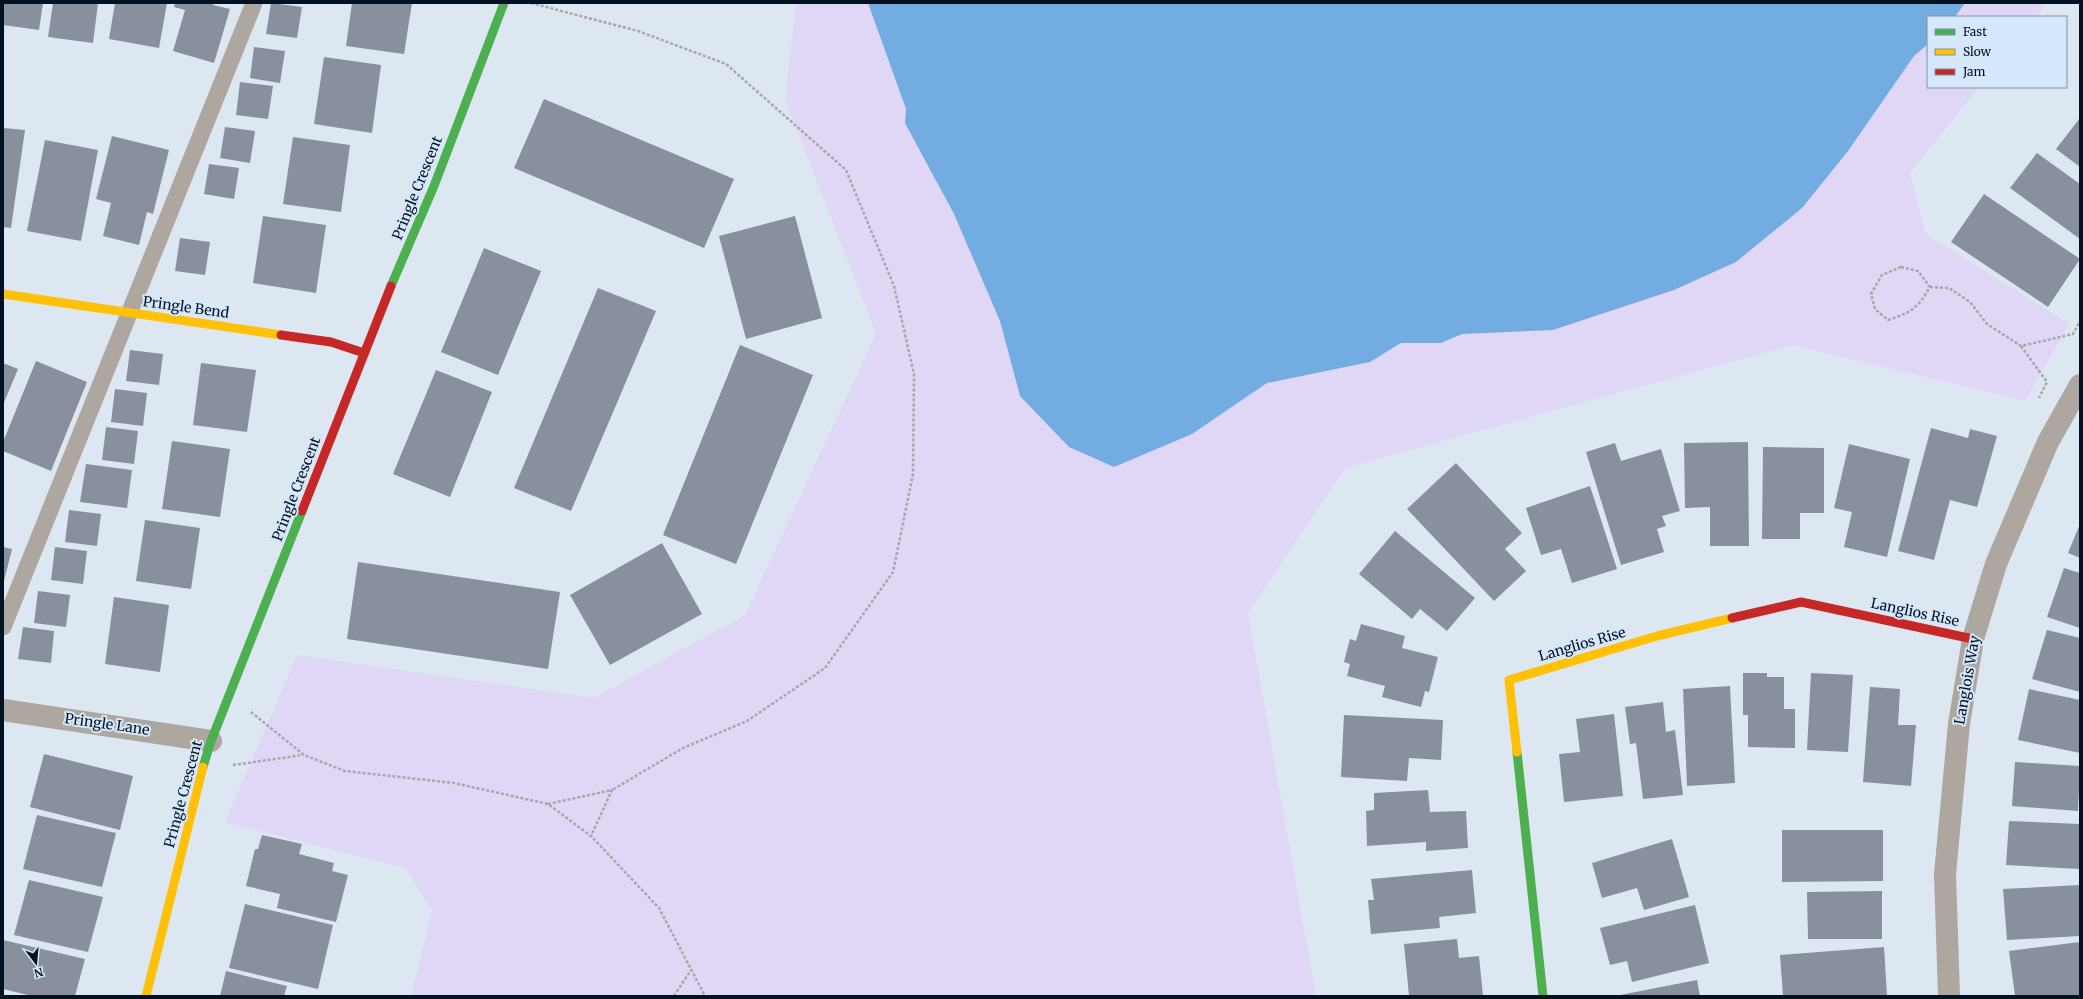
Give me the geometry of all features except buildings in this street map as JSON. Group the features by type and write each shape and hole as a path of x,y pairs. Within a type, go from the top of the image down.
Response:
{"street":[{"name":"Pringle Crescent","path":"146,996 203,766 211,741 364,353 434,186 504,3"},
{"name":"Pringle Bend","path":"3,294 331,342 364,353"},
{"name":"Langlois Way","path":"1949,996 1945,874 1959,724 1973,639 1996,564 2048,442 2080,386"},
{"name":"Langlios Rise","path":"1543,996 1509,680 1657,636 1801,602 1973,639"},
{"name":"Pringle Lane","path":"3,710 211,741"}],"lane":[{"path":"3,627 128,312 142,284 254,3"}],"path":[{"path":"224,706 252,712 304,755 345,771 454,784 548,804 612,790 683,748 747,721 825,668 893,572 914,474 914,374 894,286 846,170 726,64 638,31 530,3"},
{"path":"1901,267 1918,271 1930,287 1920,304 1904,315 1888,320 1875,309 1871,294 1882,275 1901,267"},
{"path":"1930,287 1949,288 1970,302 1987,324 2021,346 2047,382 2039,398 2064,413"},
{"path":"2021,346 2073,334 2080,324"},
{"path":"203,766 240,765 304,755"},
{"path":"591,836 612,790"},
{"path":"548,804 591,836 659,908 705,996"},
{"path":"674,996 691,969"}],"shaded area":[{"path":"796,3 868,3 906,109 906,123 954,214 1000,321 1020,396 1192,434 1267,383 1370,362 1401,343 1441,343 1462,334 1553,330 1674,290 1736,262 1848,151 1914,56 1927,45 1927,88 1978,88 1910,173 1926,234 2069,324 2025,401 1793,345 1345,468 1248,613 1316,996 411,996 432,911 405,868 225,822 297,655 594,698 745,615 876,334 785,99"},
{"path":"1965,3 2047,3 2037,16 1956,16"}],"water":[{"path":"868,3 1965,3 1956,16 1927,16 1927,45 1914,56 1848,151 1802,208 1736,262 1674,290 1553,330 1462,334 1441,343 1401,343 1370,362 1267,383 1192,434 1114,467 1069,447 1020,396 1000,321 954,214 905,123 906,109"}],"traffic: fast":[{"path":"391,286 434,186 504,3"},
{"path":"203,767 211,741 302,511"},
{"path":"1517,752 1543,996"}],"traffic: slow":[{"path":"3,294 281,335"},
{"path":"1517,752 1509,680 1657,636 1732,618"},
{"path":"146,996 203,767"}],"traffic: jam":[{"path":"302,511 391,286"},
{"path":"281,335 331,342 364,353"},
{"path":"1732,618 1801,602 1973,639"}]}
